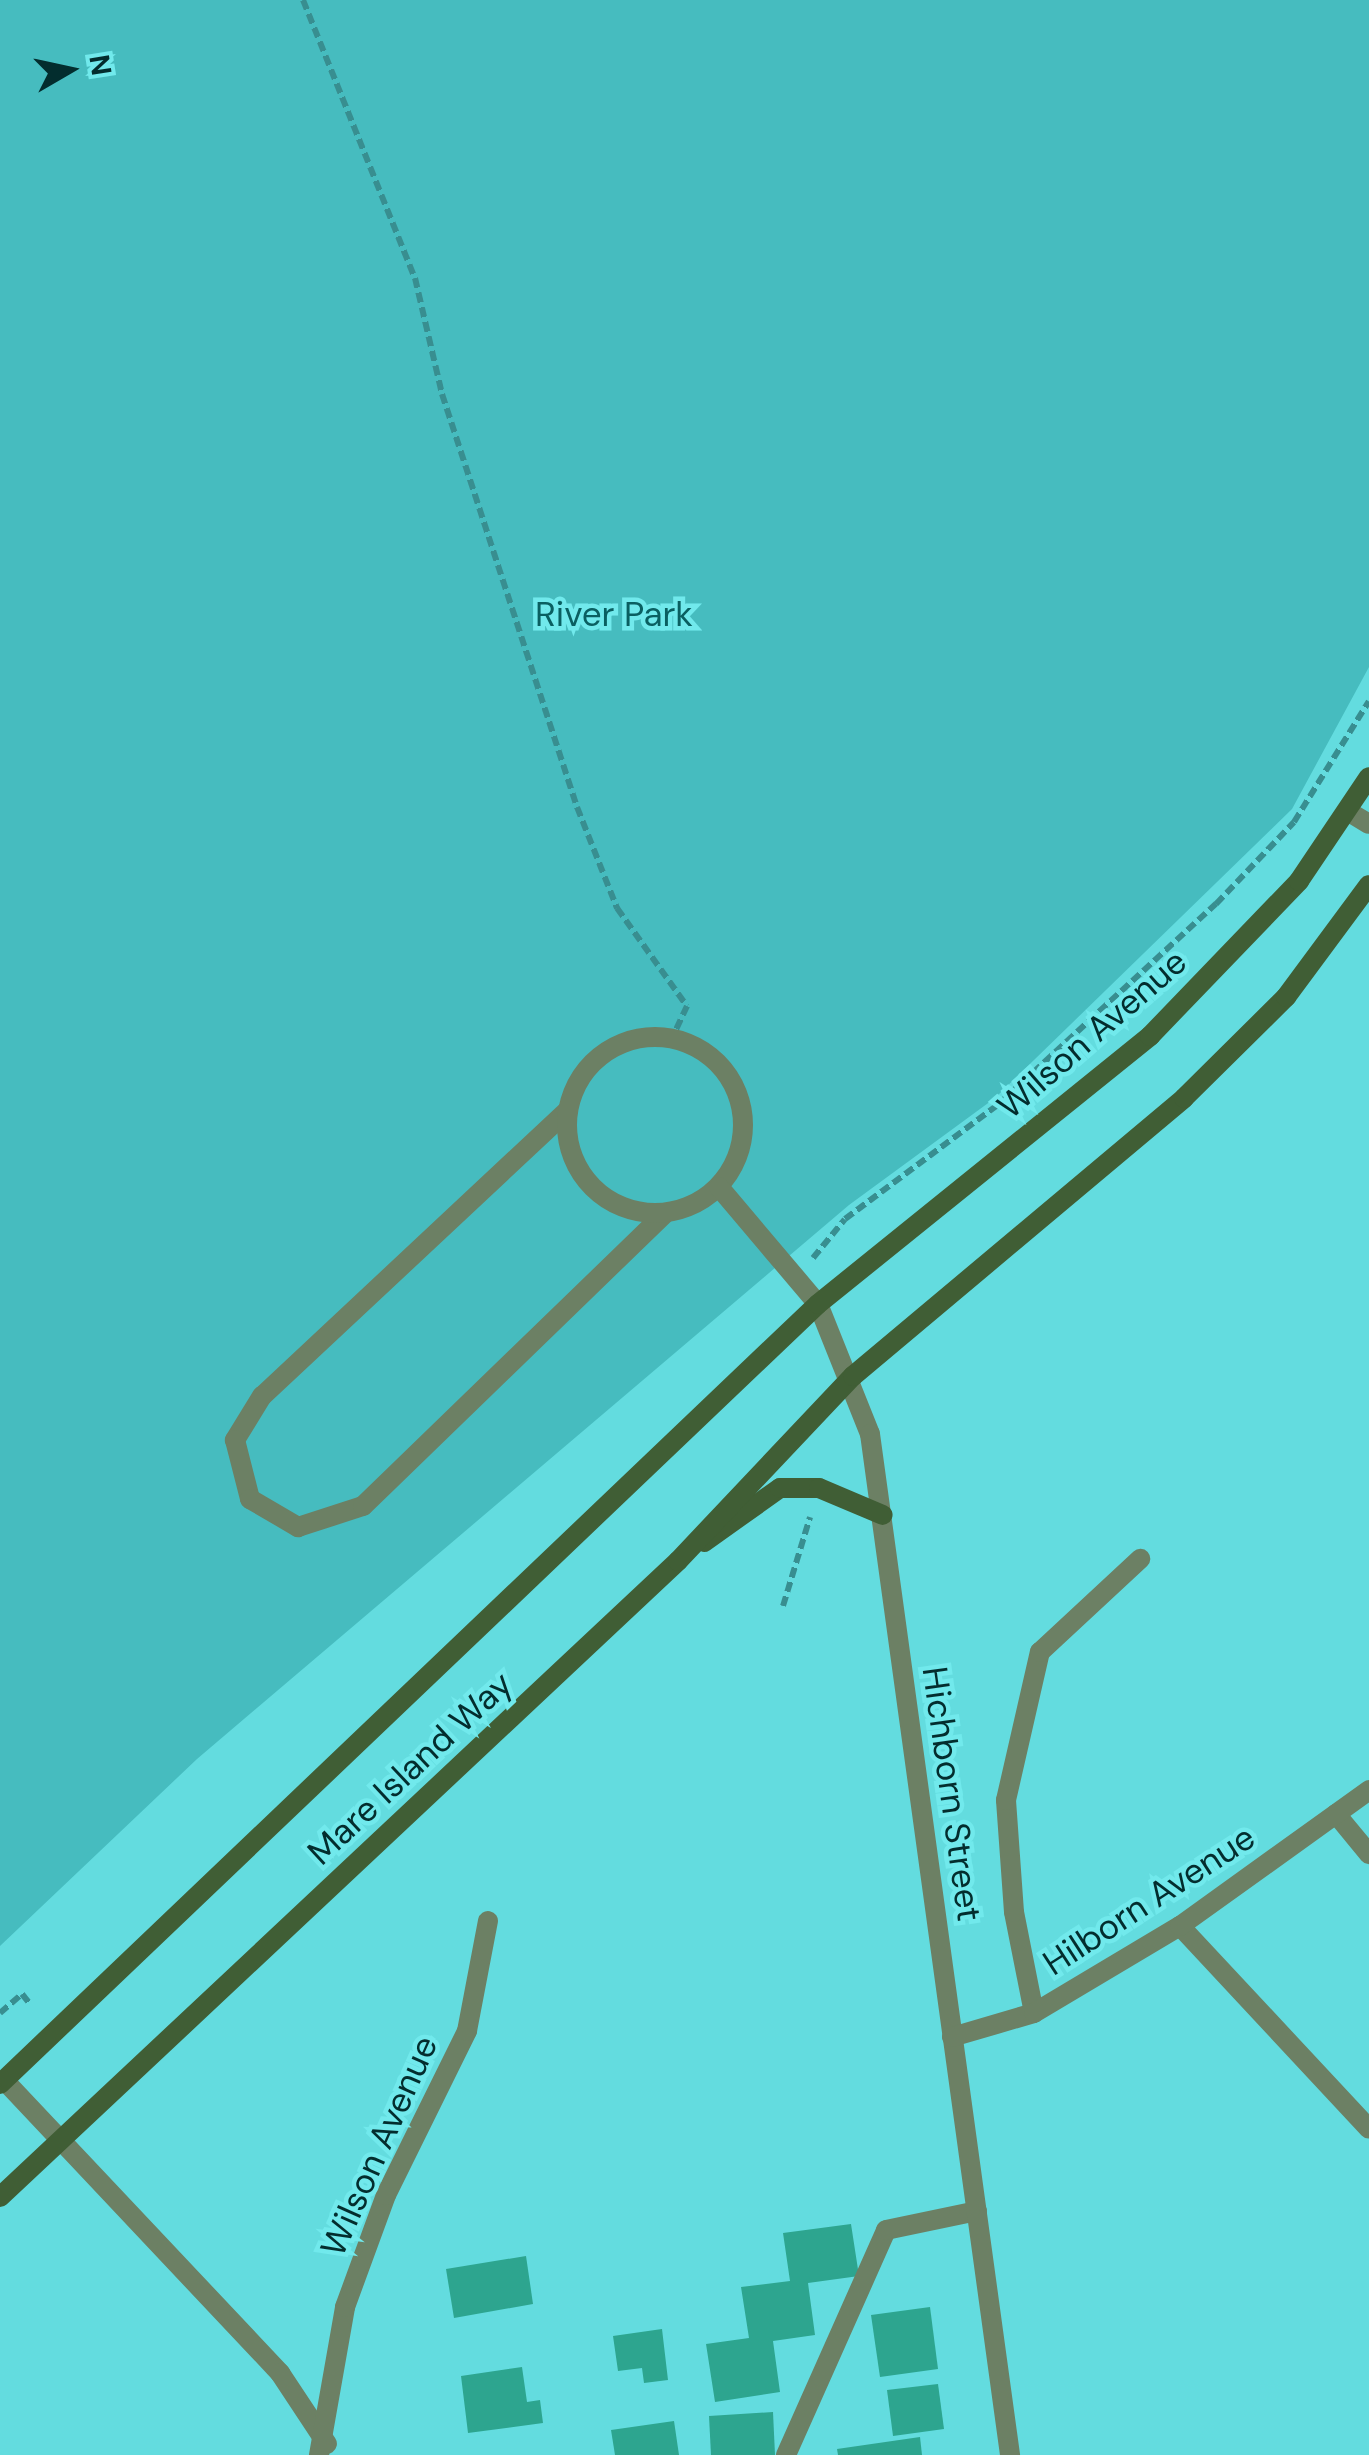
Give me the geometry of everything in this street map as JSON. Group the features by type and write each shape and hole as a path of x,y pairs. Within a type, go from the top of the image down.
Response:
{"main road":[{"name":"Wilson Avenue","path":"818,1304 1150,1036 1256,929 1349,812 1369,777"},
{"path":"853,1376 1184,1098 1286,997 1369,885"},
{"name":"Mare Island Way","path":"2,2082 818,1304"},
{"name":"Mare Island Way","path":"0,2197 678,1561 853,1376"},
{"path":"678,1561 780,1488 819,1488 882,1515"}],"street":[{"path":"1349,812 1369,824"},
{"path":"639,1038 672,1038 708,1054 741,1104 738,1156 719,1186 665,1214 363,1506 298,1527 250,1499 235,1440 262,1396 568,1110 602,1054 639,1038"},
{"path":"568,1110 569,1148 588,1184 614,1204 665,1214"},
{"name":"Hichborn Street","path":"719,1186 818,1304 853,1376 882,1515 1010,2455"},
{"path":"1034,2013 1014,1912 1006,1800 1040,1652 1140,1560"},
{"name":"Hilborn Avenue","path":"952,2038 1034,2013 1180,1926 1369,1790"},
{"path":"1336,1814 1369,1854"},
{"name":"Wilson Avenue","path":"326,2451 345,2307 386,2195 466,2031 488,1922"},
{"path":"1180,1926 1369,2129"},
{"path":"2,2082 64,2139 280,2373 326,2451"},
{"path":"786,2455 886,2230 977,2211"}],"path":[{"path":"303,0 415,278 442,394 577,807 617,908 686,1006 672,1038"},
{"path":"794,1276 845,1218 1000,1103 1216,904 1294,822 1369,701"},
{"path":"783,1606 819,1488"},
{"path":"0,2014 22,1994 30,2004"}],"green space":[{"name":"River Park","path":"0,0 1369,0 1369,667 1292,809 995,1098 849,1205 197,1759 0,1946"}],"building":[{"path":"851,2224 859,2276 808,2283 815,2335 773,2341 780,2392 715,2402 706,2344 749,2338 741,2287 790,2281 783,2233"},
{"path":"526,2256 533,2304 454,2318 446,2269"},
{"path":"930,2307 938,2369 880,2377 871,2315"},
{"path":"662,2329 668,2380 644,2383 642,2368 618,2371 613,2336"},
{"path":"522,2367 527,2402 540,2400 543,2423 468,2433 461,2376"},
{"path":"938,2384 944,2429 893,2436 887,2390"},
{"path":"773,2412 775,2455 711,2455 709,2416"},
{"path":"674,2421 679,2455 615,2455 611,2430"},
{"path":"920,2437 922,2455 838,2455 837,2449"}]}
